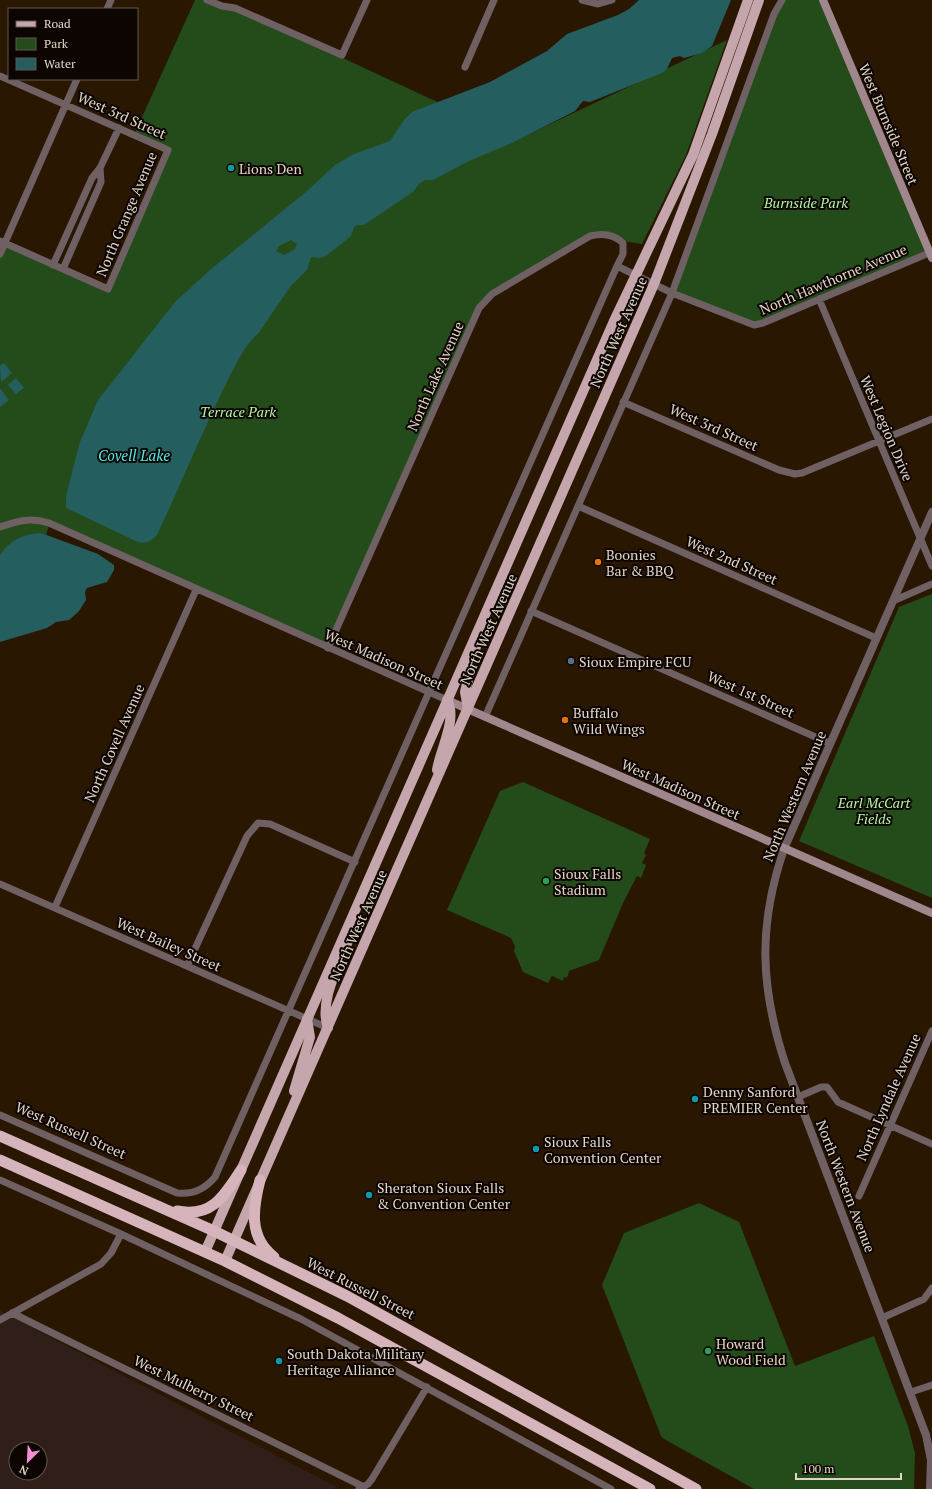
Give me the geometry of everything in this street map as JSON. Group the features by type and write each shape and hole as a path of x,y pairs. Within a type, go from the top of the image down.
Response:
{"highway":[{"name":"West Russell Street","path":"0,1136 214,1231 374,1310 696,1489"},
{"path":"0,1160 225,1261 378,1338 650,1489"},
{"path":"134,1196 176,1211 195,1212 214,1206 220,1201 240,1170"},
{"path":"260,1180 254,1212 256,1232 266,1249 289,1268"}],"main road":[{"name":"North West Avenue","path":"205,1252 635,276 696,149 748,0"},
{"name":"North West Avenue","path":"225,1261 292,1106 436,784 654,284 714,128 759,0"},
{"name":"West Burnside Street","path":"823,0 931,256"},
{"path":"468,709 465,692 474,656 478,630"},
{"path":"436,784 439,761 451,717 450,706 447,700"},
{"name":"West Madison Street","path":"447,700 932,913"},
{"path":"328,1028 324,1015 326,1002 348,939 356,907"},
{"path":"292,1106 291,1101 310,1037 307,1019"}],"street":[{"path":"207,0 222,6 235,8 342,55 367,0"},
{"path":"235,8 239,0"},
{"path":"464,67 494,0"},
{"path":"582,0 598,4 612,0"},
{"path":"485,717 672,293 774,14 782,0"},
{"name":"West 3rd Street","path":"9,80 168,150"},
{"path":"0,254 2,242 77,80"},
{"path":"53,265 92,178 100,168 119,128"},
{"name":"North Grange Avenue","path":"63,269 108,289 168,150"},
{"path":"2,242 63,269 101,182 100,168"},
{"name":"North Lake Avenue","path":"328,648 481,304 492,294 590,236 604,234 615,237 622,243 624,247 617,266"},
{"name":"North Hawthorne Avenue","path":"635,276 672,293 754,325 931,256"},
{"path":"617,266 635,276"},
{"name":"North West Avenue","path":"198,1191 210,1183 219,1169 617,266"},
{"name":"West Legion Drive","path":"819,299 932,566"},
{"name":"West 3rd Street","path":"623,402 779,470 795,474 809,470 878,440"},
{"path":"878,440 932,419"},
{"name":"West 2nd Street","path":"578,506 876,638"},
{"name":"North Western Avenue","path":"930,1489 931,1472 929,1447 911,1392 777,1039 765,980 766,922 774,881 784,848 932,512"},
{"name":"West Madison Street","path":"0,527 18,520 38,520 447,700"},
{"path":"893,601 932,584"},
{"name":"North Covell Avenue","path":"55,907 196,590"},
{"name":"West 1st Street","path":"531,611 829,743"},
{"path":"187,966 253,826 258,823 270,824 355,862"},
{"name":"West Bailey Street","path":"0,884 328,1028"},
{"name":"North Lyndale Avenue","path":"859,1196 932,1031"},
{"path":"798,1097 821,1087 827,1087 838,1102 932,1144"},
{"name":"West Russell Street","path":"0,1115 169,1190 184,1194 198,1191"},
{"path":"0,1180 121,1234 300,1319 427,1386 611,1489"},
{"path":"0,1320 101,1264 112,1253 121,1234"},
{"path":"882,1318 924,1299 932,1288"},
{"name":"West Mulberry Street","path":"12,1313 361,1488"},
{"path":"911,1392 932,1385"},
{"path":"361,1488 372,1479 427,1386"}],"shaded area":[{"path":"0,1311 337,1487 333,1489 0,1489"}],"green space":[{"name":"Terrace Park","path":"195,0 207,0 235,8 433,100 521,138 727,40 686,155 642,244 591,236 481,304 328,648 49,525 41,554 0,637 0,254 5,243 108,289 168,150 134,135"},
{"name":"Burnside Park","path":"782,0 823,0 929,253 754,325 672,293"},
{"name":"Earl McCart Fields","path":"932,594 932,898 799,841 899,607"},
{"name":"Sioux Falls Stadium","path":"523,782 650,839 644,853 646,855 642,863 646,865 641,878 637,876 623,903 599,960 569,971 567,978 564,977 563,981 552,976 548,983 523,972 514,951 515,946 511,938 447,910 500,791"},
{"name":"Howard Wood Field","path":"699,1203 739,1222 795,1366 874,1336 908,1426 915,1453 914,1489 754,1489 661,1436 602,1285 624,1233"}],"water":[{"name":"Covell Lake","path":"639,0 731,0 712,46 702,53 684,58 680,56 672,58 667,69 662,73 590,102 583,101 575,111 514,142 469,161 433,180 425,180 419,184 413,192 364,225 357,225 354,227 351,236 326,256 320,258 311,257 307,270 290,287 241,356 209,420 157,535 153,539 149,542 138,542 66,508 66,496 80,442 98,400 175,302 210,270 307,191 335,165 354,154 390,141 404,120 412,112 490,82 547,51 567,34 618,15 629,9","holes":["291,240 297,244 295,249 284,255 276,251 279,246"]},
{"path":"4,363 12,373 1,382 0,366"},
{"path":"16,378 24,388 16,394 8,385"},
{"path":"0,388 9,400 0,407"},
{"path":"41,533 98,554 114,565 114,570 107,582 87,588 85,592 86,600 79,611 69,620 56,622 47,628 0,642 0,555 8,545 23,536"}],"place":[{"name":"Lions Den","path":"231,168"},
{"name":"Boonies Bar & BBQ","path":"598,562"},
{"name":"Sioux Empire FCU","path":"571,661"},
{"name":"Buffalo Wild Wings","path":"565,720"},
{"name":"Sioux Falls Stadium","path":"546,881"},
{"name":"Denny Sanford PREMIER Center","path":"695,1099"},
{"name":"Sioux Falls Convention Center","path":"536,1149"},
{"name":"Sheraton Sioux Falls & Convention Center","path":"369,1195"},
{"name":"Howard Wood Field","path":"708,1351"},
{"name":"South Dakota Military Heritage Alliance","path":"279,1361"}]}
